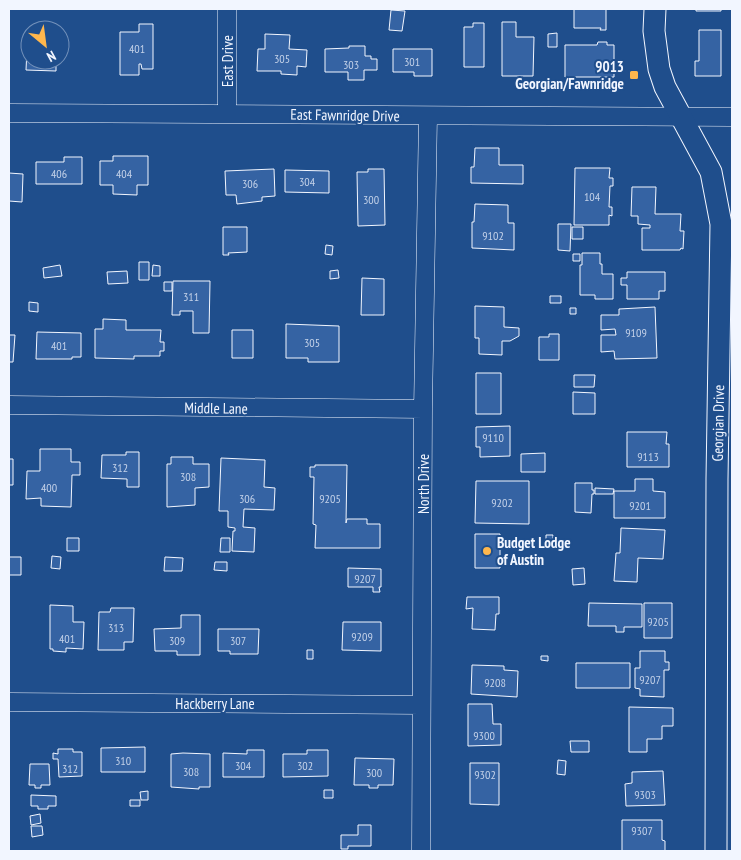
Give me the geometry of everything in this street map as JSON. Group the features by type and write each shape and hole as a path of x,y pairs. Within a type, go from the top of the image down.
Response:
{"street":[{"name":"East Drive","path":"227,9 227,113"},
{"name":"Georgian Drive","path":"654,9 654,31 659,69 665,87 711,172 721,224 717,479 716,851"},
{"name":"East Fawnridge Drive","path":"9,113 732,117"},
{"name":"North Drive","path":"421,851 423,409 428,116"},
{"name":"Middle Lane","path":"9,405 423,409"},
{"name":"Hackberry Lane","path":"9,702 421,704"}],"building":[{"path":"574,9 606,9 606,30 600,30 601,28 574,28"},
{"path":"696,9 721,9 721,11 696,11"},
{"path":"391,10 405,11 402,31 389,30"},
{"path":"502,22 516,22 516,37 534,37 533,76 502,76"},
{"path":"473,23 484,23 484,67 464,67 464,27 473,27"},
{"path":"139,24 153,24 153,69 142,69 141,64 139,64 139,75 120,75 120,32 139,32"},
{"path":"699,30 721,30 721,76 695,76 695,61 699,61"},
{"path":"557,33 557,47 548,47 548,34"},
{"path":"265,34 290,35 289,49 307,50 306,67 297,66 297,75 281,74 281,71 257,71 258,49 265,49"},
{"path":"598,42 607,42 607,45 614,45 614,77 565,77 565,45 597,45"},
{"path":"349,46 365,46 365,56 377,59 377,70 364,70 364,80 348,80 348,72 325,72 325,49 349,48"},
{"path":"393,49 432,49 432,76 414,76 414,72 393,72"},
{"path":"475,148 499,148 499,165 523,165 523,184 471,183 471,167 474,167"},
{"path":"113,156 148,156 148,185 137,185 137,195 113,194 113,185 100,185 100,161 113,161"},
{"path":"64,157 82,157 82,184 36,184 36,162 64,162"},
{"path":"575,168 610,168 609,178 613,178 613,186 610,186 609,207 612,207 612,216 609,215 609,225 574,225"},
{"path":"274,169 275,196 262,197 262,201 237,204 236,195 226,195 225,171"},
{"path":"368,169 384,169 385,225 358,226 357,172 368,172"},
{"path":"285,170 329,171 329,193 285,192"},
{"path":"9,173 23,174 22,202 9,201"},
{"path":"632,187 656,187 655,214 681,214 680,231 684,231 683,249 642,250 642,228 650,228 650,225 638,224 638,216 631,216"},
{"path":"475,204 508,205 508,223 514,223 514,250 472,248 472,222 474,222"},
{"path":"558,224 571,224 570,251 558,250"},
{"path":"223,227 247,227 247,252 223,255"},
{"path":"572,227 583,227 583,239 572,239"},
{"path":"326,245 333,246 332,255 325,254"},
{"path":"582,253 600,253 602,274 613,274 613,299 595,299 595,295 580,295"},
{"path":"573,254 580,254 580,261 573,261"},
{"path":"139,262 149,262 149,280 139,280"},
{"path":"60,265 62,276 44,278 43,268"},
{"path":"153,265 160,266 160,276 152,276"},
{"path":"338,270 339,278 330,279 330,271"},
{"path":"127,271 128,283 108,284 107,272"},
{"path":"627,272 665,272 665,291 659,291 659,299 627,299 627,285 621,285 621,278 627,278"},
{"path":"362,278 384,279 384,315 361,315"},
{"path":"173,281 210,281 209,333 193,333 193,311 180,311 180,315 172,315"},
{"path":"164,282 172,282 172,291 164,291"},
{"path":"550,296 561,296 561,303 550,303"},
{"path":"29,302 38,303 38,312 29,311"},
{"path":"475,306 504,307 504,327 519,328 519,336 510,341 502,341 502,355 479,354 479,338 475,338"},
{"path":"655,307 657,358 615,359 614,351 601,352 601,335 616,335 615,329 601,330 601,315 619,315 619,309"},
{"path":"570,308 576,308 576,314 570,314"},
{"path":"103,319 126,320 126,330 161,330 160,342 164,342 164,351 160,351 160,356 134,356 134,359 95,358 95,329 103,329"},
{"path":"286,324 339,326 339,362 308,362 308,358 286,358"},
{"path":"232,330 253,330 253,358 232,358"},
{"path":"37,332 81,333 81,357 72,357 72,359 36,359"},
{"path":"549,334 559,334 559,360 539,360 539,337 549,337"},
{"path":"9,335 15,335 13,362 9,362"},
{"path":"476,373 501,373 501,414 476,414"},
{"path":"574,375 595,375 594,387 574,387"},
{"path":"573,392 595,393 595,414 573,414"},
{"path":"510,426 510,456 480,457 480,447 476,447 476,427"},
{"path":"627,432 667,432 666,444 669,444 669,467 627,467"},
{"path":"40,449 71,449 71,462 80,462 80,475 72,475 71,507 41,506 41,498 26,499 27,471 40,471"},
{"path":"126,452 139,452 139,487 127,487 127,479 101,478 102,455 126,455"},
{"path":"545,453 545,472 521,472 521,454"},
{"path":"171,457 193,457 193,464 209,464 209,487 195,488 195,505 167,507 167,464 171,464"},
{"path":"221,458 265,460 264,487 275,488 274,510 244,509 243,527 255,528 254,552 232,551 233,531 235,531 235,528 228,527 228,511 219,511"},
{"path":"9,459 13,459 13,485 9,485"},
{"path":"315,465 347,465 346,523 347,519 367,519 367,524 380,524 380,548 315,548 316,525 313,524 314,477 310,477 310,467 315,467"},
{"path":"635,479 653,479 653,491 665,492 665,518 614,518 614,491 635,491"},
{"path":"476,481 529,481 529,524 475,523"},
{"path":"575,483 592,483 594,494 592,494 591,513 575,512"},
{"path":"595,488 614,489 613,494 595,494"},
{"path":"621,528 665,530 663,559 638,558 637,582 614,581 616,553 620,553"},
{"name":"Budget Lodge of Austin","path":"475,534 500,534 500,568 475,568"},
{"path":"546,535 553,535 553,541 546,541"},
{"path":"67,538 79,538 79,551 67,551"},
{"path":"221,538 230,538 230,552 220,552"},
{"path":"52,556 61,557 60,569 51,568"},
{"path":"9,557 21,557 21,575 9,575"},
{"path":"165,557 183,558 182,571 164,571"},
{"path":"215,562 227,562 227,571 214,570"},
{"path":"348,568 381,569 380,592 373,592 373,587 348,587"},
{"path":"584,568 585,584 573,585 572,569"},
{"path":"467,597 499,597 499,614 496,614 495,630 472,629 473,608 466,609"},
{"path":"589,603 642,604 642,627 624,627 624,632 616,632 616,626 588,626"},
{"path":"644,603 672,603 672,638 644,638"},
{"path":"50,605 73,606 73,622 84,622 83,649 66,648 66,652 50,649"},
{"path":"111,608 134,608 133,642 124,642 124,650 98,650 99,612 110,612"},
{"path":"181,615 200,615 200,655 177,655 177,651 155,651 154,629 181,628"},
{"path":"343,622 381,622 381,651 342,650"},
{"path":"218,629 259,629 258,654 230,654 230,651 218,651"},
{"path":"307,650 313,650 313,659 307,659"},
{"path":"640,651 665,651 665,662 669,662 669,670 664,670 664,697 640,696 640,689 635,688 635,668 640,668"},
{"path":"541,656 548,656 548,661 541,660"},
{"path":"576,663 630,663 630,688 576,688"},
{"path":"472,665 504,666 504,670 518,671 517,697 471,694"},
{"path":"468,704 492,704 493,724 501,724 501,745 468,746"},
{"path":"629,707 673,708 673,726 662,726 662,739 647,739 647,752 629,752"},
{"path":"570,741 589,741 589,752 571,752"},
{"path":"145,747 145,772 101,772 101,748"},
{"path":"58,749 73,749 73,752 82,752 82,776 59,777 58,759 53,759 53,753 58,754"},
{"path":"247,750 264,750 264,777 223,777 223,753 247,754"},
{"path":"307,750 328,750 328,776 283,777 283,754 307,754"},
{"path":"171,754 210,754 210,787 199,787 199,789 171,787"},
{"path":"355,758 394,759 393,785 378,785 378,788 369,788 369,785 354,785"},
{"path":"558,760 566,761 565,775 557,774"},
{"path":"470,763 499,763 499,805 470,804"},
{"path":"30,764 49,764 50,785 41,785 41,788 35,788 35,785 29,785"},
{"path":"663,771 665,805 626,806 625,784 632,783 632,772"},
{"path":"324,790 333,790 333,798 324,798"},
{"path":"148,791 148,800 141,800 140,792"},
{"path":"31,795 56,796 56,806 48,806 48,809 38,809 38,806 31,806"},
{"path":"130,800 140,800 140,806 130,806"},
{"path":"40,814 41,823 31,825 30,816"},
{"path":"622,820 662,820 662,840 665,841 665,851 622,851"},
{"path":"358,825 371,825 371,846 348,846 348,849 341,849 341,835 358,835"},
{"path":"31,826 42,826 43,835 32,837"}],"place":[{"name":"9013 Georgian/Fawnridge","path":"634,75"},
{"name":"Budget Lodge of Austin","path":"487,551"}]}
